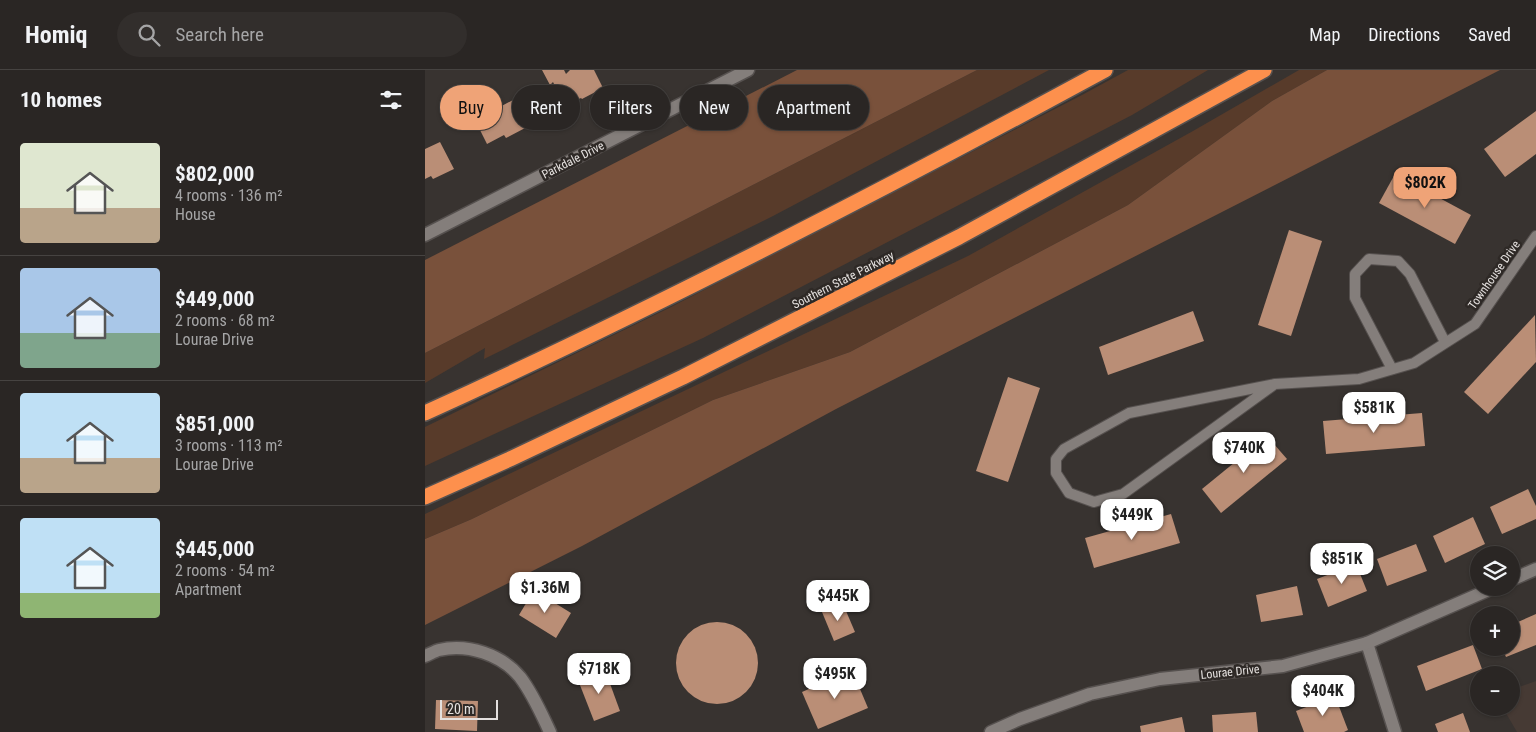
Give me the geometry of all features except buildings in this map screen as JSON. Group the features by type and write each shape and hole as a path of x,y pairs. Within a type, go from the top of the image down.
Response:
{"highway":[{"path":"425,413 691,286 925,167 1105,70"},
{"name":"Southern State Parkway","path":"425,497 683,377 942,246 1264,70"}],"street":[{"name":"Parkdale Drive","path":"425,236 748,70"},
{"path":"1520,576 1536,569"},
{"name":"Lourae Drive","path":"991,732 1019,719 1090,694 1160,679 1283,666 1367,643 1475,596"},
{"path":"1367,643 1395,732"},
{"path":"425,656 440,650 461,648 483,652 500,660 519,676 535,699 550,732"}],"lane":[{"name":"Townhouse Drive","path":"1275,384 1123,494 1094,502 1069,493 1056,474 1056,459 1064,449 1129,413 1275,384 1359,379 1413,362 1475,324 1536,236"},
{"path":"1392,369 1355,298 1355,274 1369,259 1398,261 1410,274 1445,342"}],"shaded area":[{"path":"797,70 977,70 869,125 869,85 768,85"},
{"path":"977,70 1049,70 773,216 484,359 485,348 425,383 425,353 860,130 869,130 869,125"},
{"path":"1128,70 1208,70 1132,115 703,338 425,466 425,427 669,308"},
{"path":"1299,70 1327,70 1272,101 1128,205 850,352 713,400 472,519 425,539 425,514 968,256"},
{"path":"1327,70 1500,70 836,409 582,546 425,625 425,539 472,519 713,400 850,352 1128,205 1272,101"},
{"path":"758,90 758,130 860,130 425,353 425,260 680,130 748,130 748,95"},
{"path":"1536,681 1536,732 1517,732 1508,716 1520,716 1520,687"}]}
